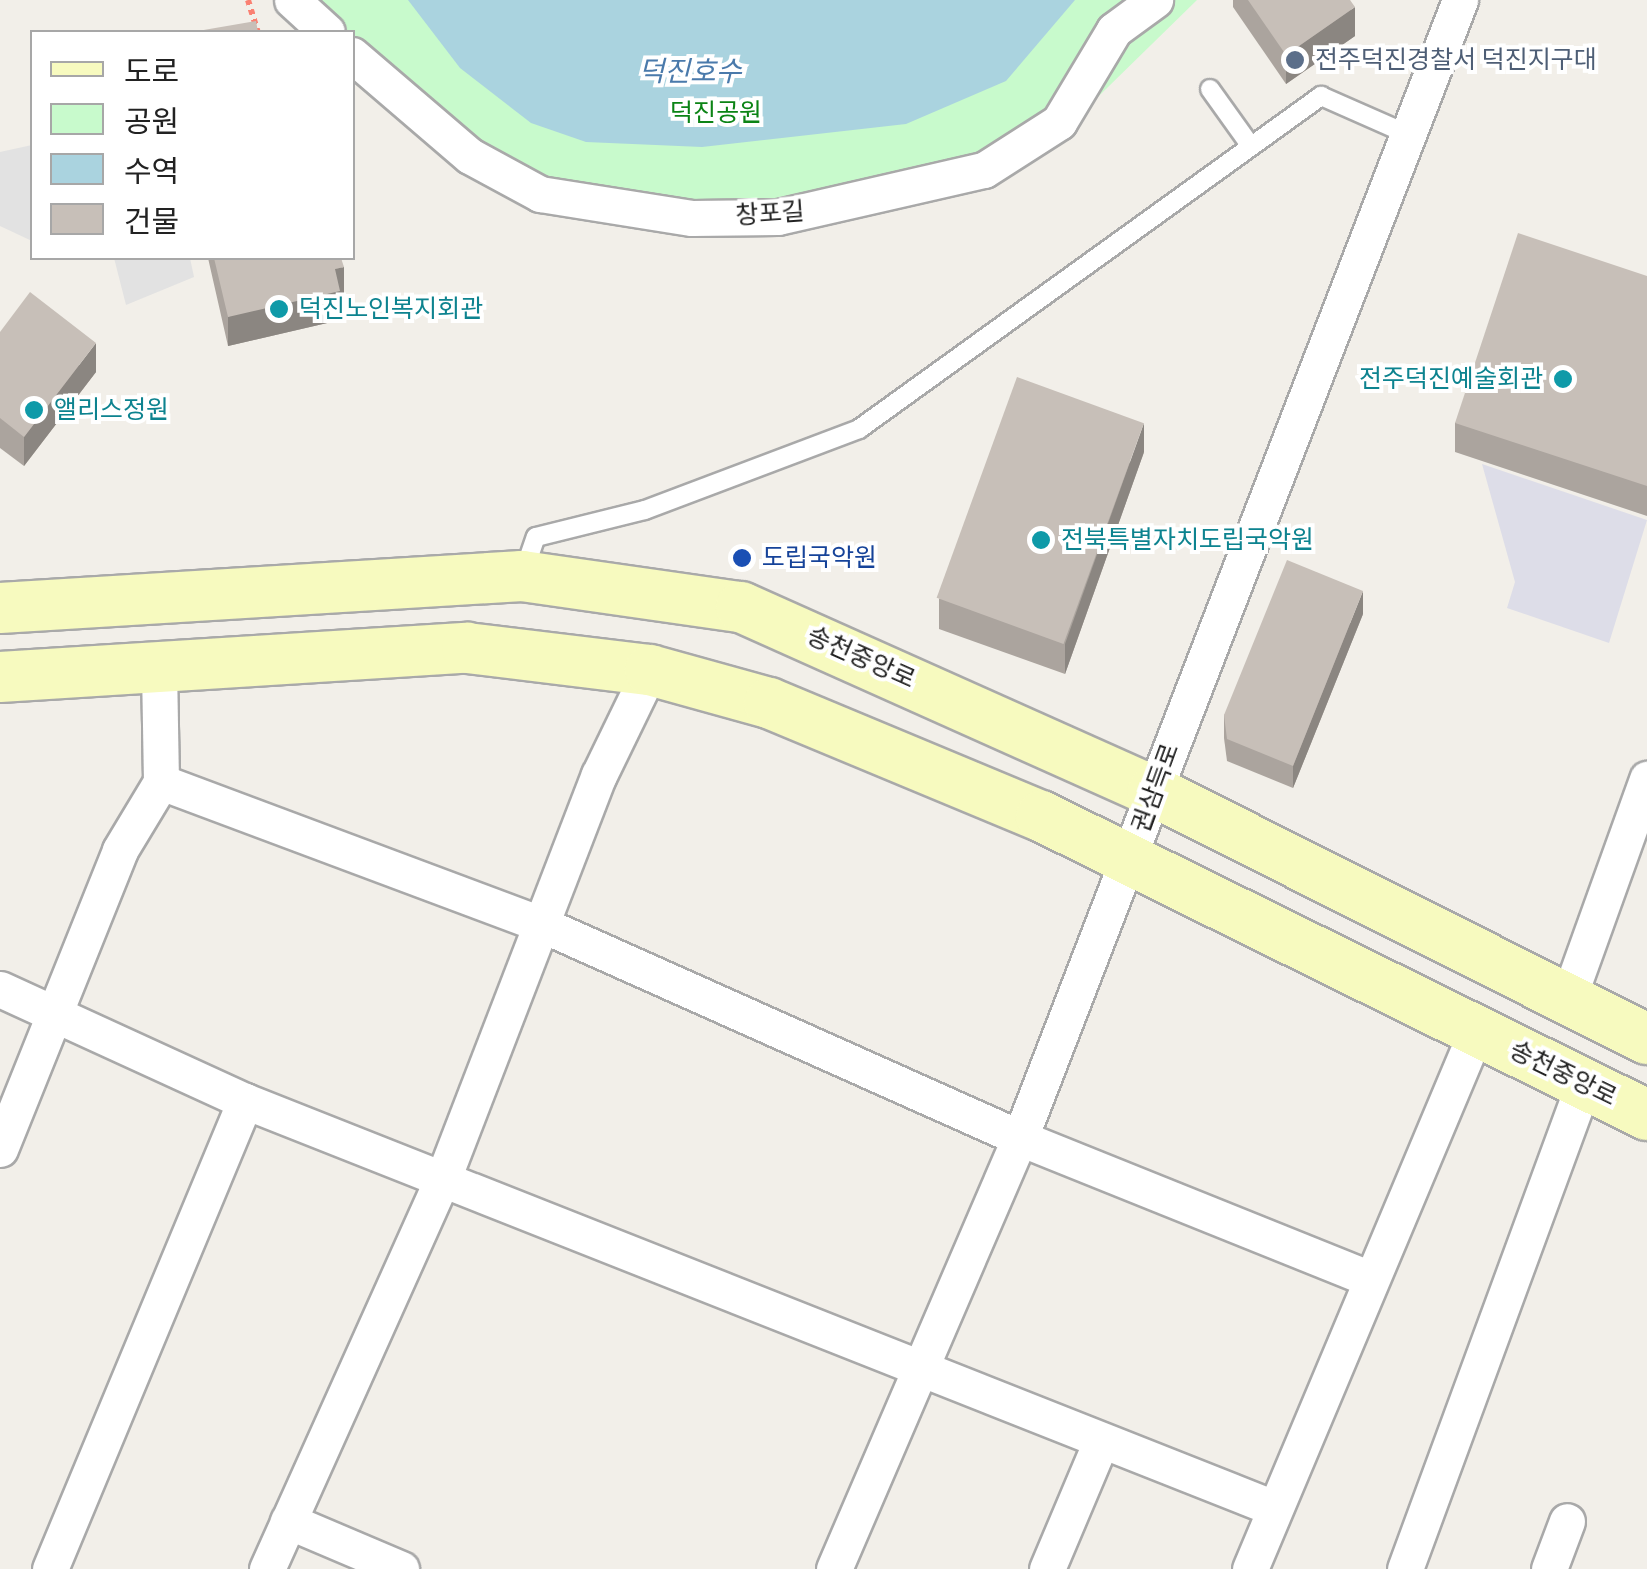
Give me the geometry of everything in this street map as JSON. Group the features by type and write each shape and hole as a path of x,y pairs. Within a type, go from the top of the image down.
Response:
{"street":[{"path":"292,0 324,30"},
{"name":"창포길","path":"355,58 470,156 540,194 692,218 778,217 984,170 1059,122 1114,30 1155,0"},
{"name":"권삼득로","path":"834,1569 924,1375 1020,1138 1130,862 1153,791 1460,0"},
{"name":"송천중앙로","path":"0,608 522,576 741,607 1153,791 1569,996 1647,1039"},
{"name":"송천중앙로","path":"0,677 159,662 467,648 650,670 768,703 1041,816 1476,1032 1643,1110"},
{"path":"0,1150 120,850 161,782 159,662"},
{"path":"268,1569 444,1176 541,924 650,670"},
{"path":"1569,996 1647,779"},
{"path":"161,782 541,924 1020,1138 1366,1277"},
{"path":"0,988 245,1102 444,1176 924,1375 1274,1508"},
{"path":"1250,1569 1366,1277 1476,1032"},
{"path":"1405,1569 1584,1082"},
{"path":"50,1569 245,1102"},
{"path":"1048,1569 1102,1441"},
{"path":"288,1521 401,1569"},
{"path":"1550,1569 1566,1522"}],"lane":[{"path":"1210,89 1248,142"},
{"path":"522,576 536,537 662,504 859,430 1248,142 1320,96 1407,134"}],"path":[{"path":"248,0 257,30"}],"green space":[{"name":"덕진공원","path":"275,0 1197,0 1060,134 973,184 612,220 355,72 355,30 312,30"}],"shaded area":[{"path":"30,145 30,240 0,226 0,152"},
{"path":"115,260 190,260 194,277 126,305"},
{"path":"1482,464 1647,520 1609,643 1507,608 1515,582"}],"water":[{"name":"덕진호수","path":"408,0 1075,0 1006,81 906,124 702,147 586,142 531,123 460,68"}],"building":[{"path":"1248,0 1350,0 1355,7 1286,55"},
{"path":"256,21 258,30 204,30"},
{"name":"전주덕진예술회관","path":"1518,233 1647,276 1647,486 1455,423"},
{"path":"214,260 342,260 344,267 335,269 340,291 228,317"},
{"name":"앨리스정원","path":"30,292 96,343 24,437 0,418 0,332"},
{"name":"전북특별자치도립국악원","path":"1017,377 1144,423 1063,644 937,598"},
{"path":"1287,560 1363,591 1293,766 1227,739 1224,715"}],"place":[{"name":"전주덕진경찰서 덕진지구대","path":"1295,60"},
{"name":"덕진노인복지회관","path":"279,309"},
{"name":"전주덕진예술회관","path":"1563,379"},
{"name":"앨리스정원","path":"34,410"},
{"name":"전북특별자치도립국악원","path":"1041,540"},
{"name":"도립국악원","path":"742,558"}]}
